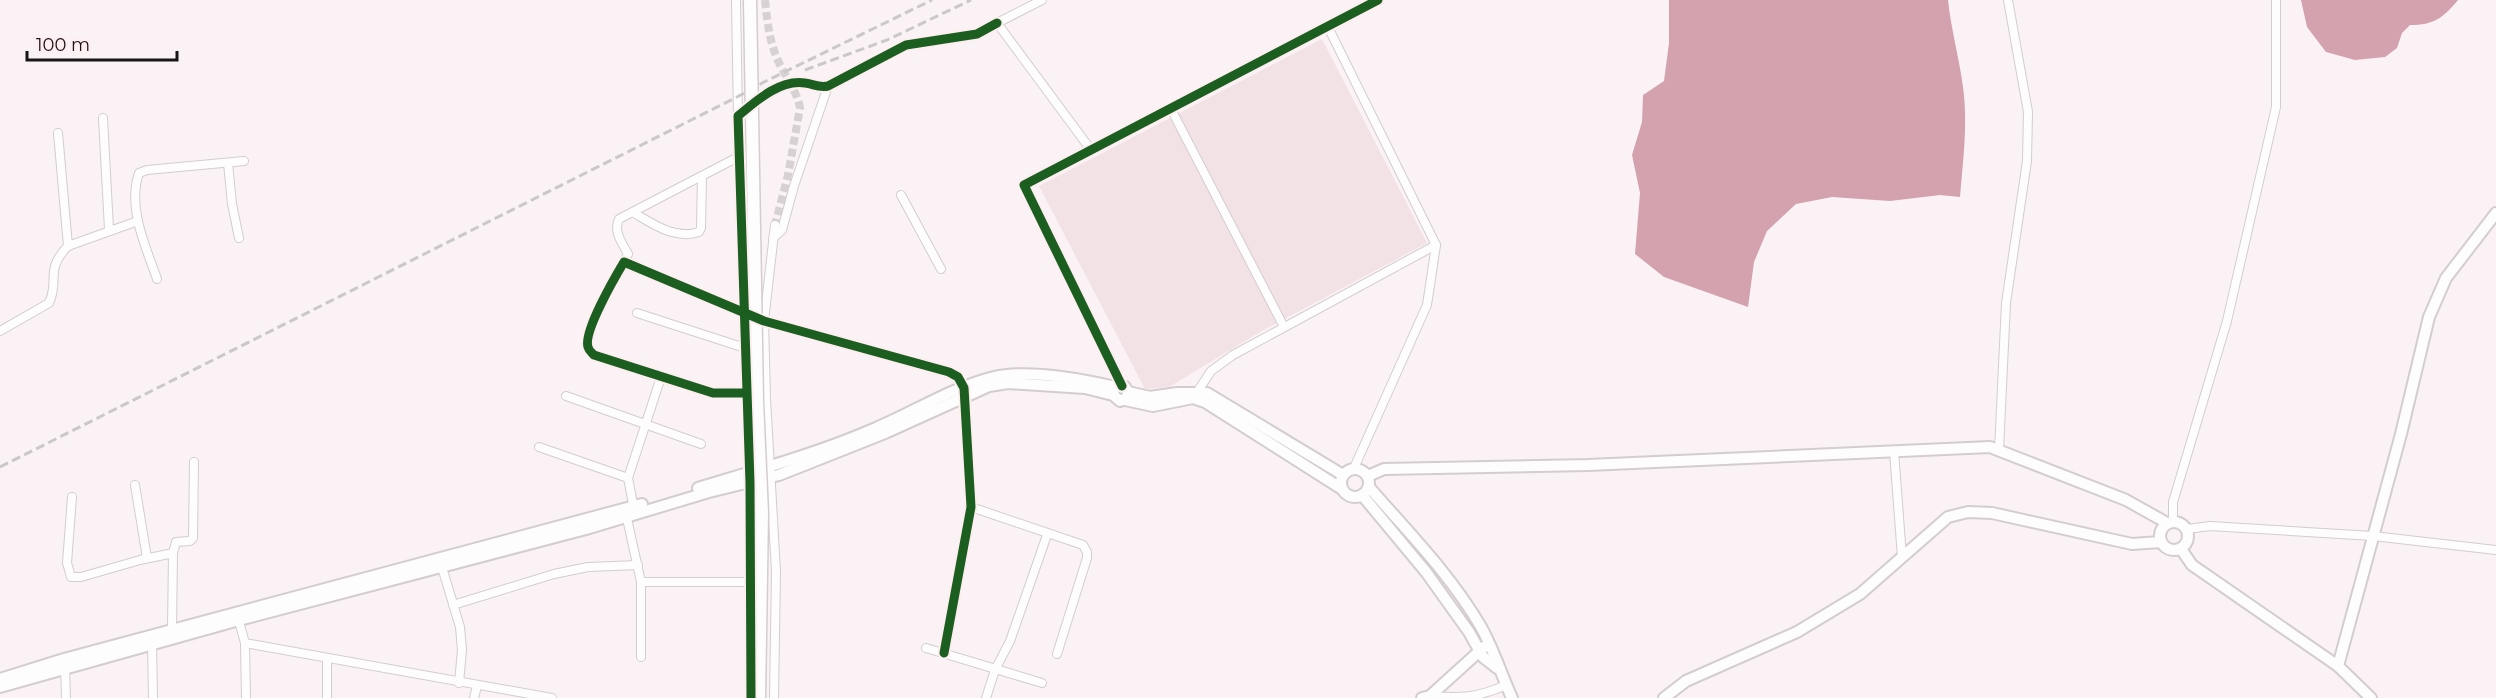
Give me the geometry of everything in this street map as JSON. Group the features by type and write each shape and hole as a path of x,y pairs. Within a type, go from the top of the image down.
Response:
{"main road":[{"path":"750,0 757,389 762,513 759,698"},
{"path":"2338,666 2429,318 2446,278 2496,213"},
{"path":"1,683 65,663 750,478 965,393 1008,383 1121,392 1153,406 1207,393 1343,476"},
{"path":"1195,395 1351,496 1367,486 1384,469 1588,465 1990,447 2126,500 2170,522 2178,522 2187,529 2188,540 2181,549 2170,550 2161,542 2160,531 2170,522"},
{"path":"1342,489 1343,476 1348,470 1359,468 1367,486 1469,632 1483,657 1497,668"},
{"path":"1367,486 1463,599 1490,644 1497,668 1512,698"},
{"path":"1664,698 1686,681 1797,632 1860,594 1948,517 1968,512 1992,513 2132,544 2161,542"},
{"path":"2181,549 2192,565 2338,666 2371,698"},
{"path":"152,640 172,630 238,616"},
{"path":"1426,697 1490,644"}],"street":[{"path":"736,0 750,478 751,698"},
{"path":"738,116 761,97 785,86 806,82 820,88 828,86 906,45 977,34 1042,0"},
{"path":"1121,392 1023,185 1378,0"},
{"path":"1999,450 2006,303 2027,161 2028,112 2008,0"},
{"path":"2170,522 2173,502 2227,321 2276,107 2276,0"},
{"path":"997,23 1091,150"},
{"path":"1328,27 1436,245 1427,305 1354,468"},
{"path":"773,238 782,230 794,186 828,86"},
{"path":"1170,109 1284,327"},
{"path":"103,118 109,230"},
{"path":"58,133 68,246"},
{"path":"740,156 619,219 616,224 618,236 628,254 597,312 587,344 594,355 661,377 713,393 746,393"},
{"path":"157,279 138,221 135,187 139,173 147,170 244,161"},
{"path":"228,163 232,204 239,238"},
{"path":"634,213 668,232 692,234 699,232 702,176"},
{"path":"902,195 941,269"},
{"path":"0,331 50,303 53,292 52,273 59,255 68,246 138,221"},
{"path":"774,698 776,571 764,321 775,225"},
{"path":"1195,395 1211,371 1233,355 1436,245"},
{"path":"624,262 764,321 949,372 958,377 965,393 971,507 944,653"},
{"path":"637,313 745,348"},
{"path":"641,657 641,582 630,512 628,478 661,377"},
{"path":"566,396 701,444"},
{"path":"539,447 628,478"},
{"path":"1894,451 1902,557"},
{"path":"172,630 173,553 176,542 190,541 193,538 194,462"},
{"path":"135,485 147,558"},
{"path":"72,497 67,563 71,577 81,577 173,553"},
{"path":"971,507 1047,535 1083,545 1087,552 1057,654"},
{"path":"2187,529 2210,526 2373,536 2496,550"},
{"path":"986,698 994,670 1010,641 1047,535"},
{"path":"441,563 460,627 462,650 459,683"},
{"path":"453,605 555,574 588,567 638,565"},
{"path":"641,582 752,582"},
{"path":"238,616 245,643 246,698"},
{"path":"152,640 153,698"},
{"path":"245,643 552,698"},
{"path":"926,648 1042,683"},
{"path":"327,658 327,698"},
{"path":"65,663 66,698"},
{"path":"1426,697 1466,698 1486,694 1506,685"},
{"path":"474,698 477,686"}],"shaded area":[{"path":"1669,0 1948,0 1965,114 1960,197 1940,195 1890,201 1832,197 1796,204 1767,231 1754,262 1748,307 1664,277 1635,254 1640,193 1632,155 1642,122 1643,95 1664,81 1669,43"},
{"path":"2301,0 2458,0 2448,12 2432,22 2410,25 2402,33 2397,48 2385,57 2355,60 2326,52 2307,27"},
{"path":"1322,39 1427,243 1260,332 1169,387 1145,389 1039,186"}],"tunnel":[{"path":"765,0 774,49 796,94 800,108 788,175 775,225"}],"railway":[{"path":"0,467 764,82 932,0"},
{"path":"805,70 887,40 971,0"}],"cycle path":[{"path":"1122,386 1024,185 1378,0"},
{"path":"751,698 750,483 738,116 769,92 787,84 805,83 828,86 906,45 977,34 997,23"},
{"path":"746,393 713,393 594,355 590,351 588,347 590,330 624,262 764,321 949,372 958,377 964,388 971,507 944,653"}]}
